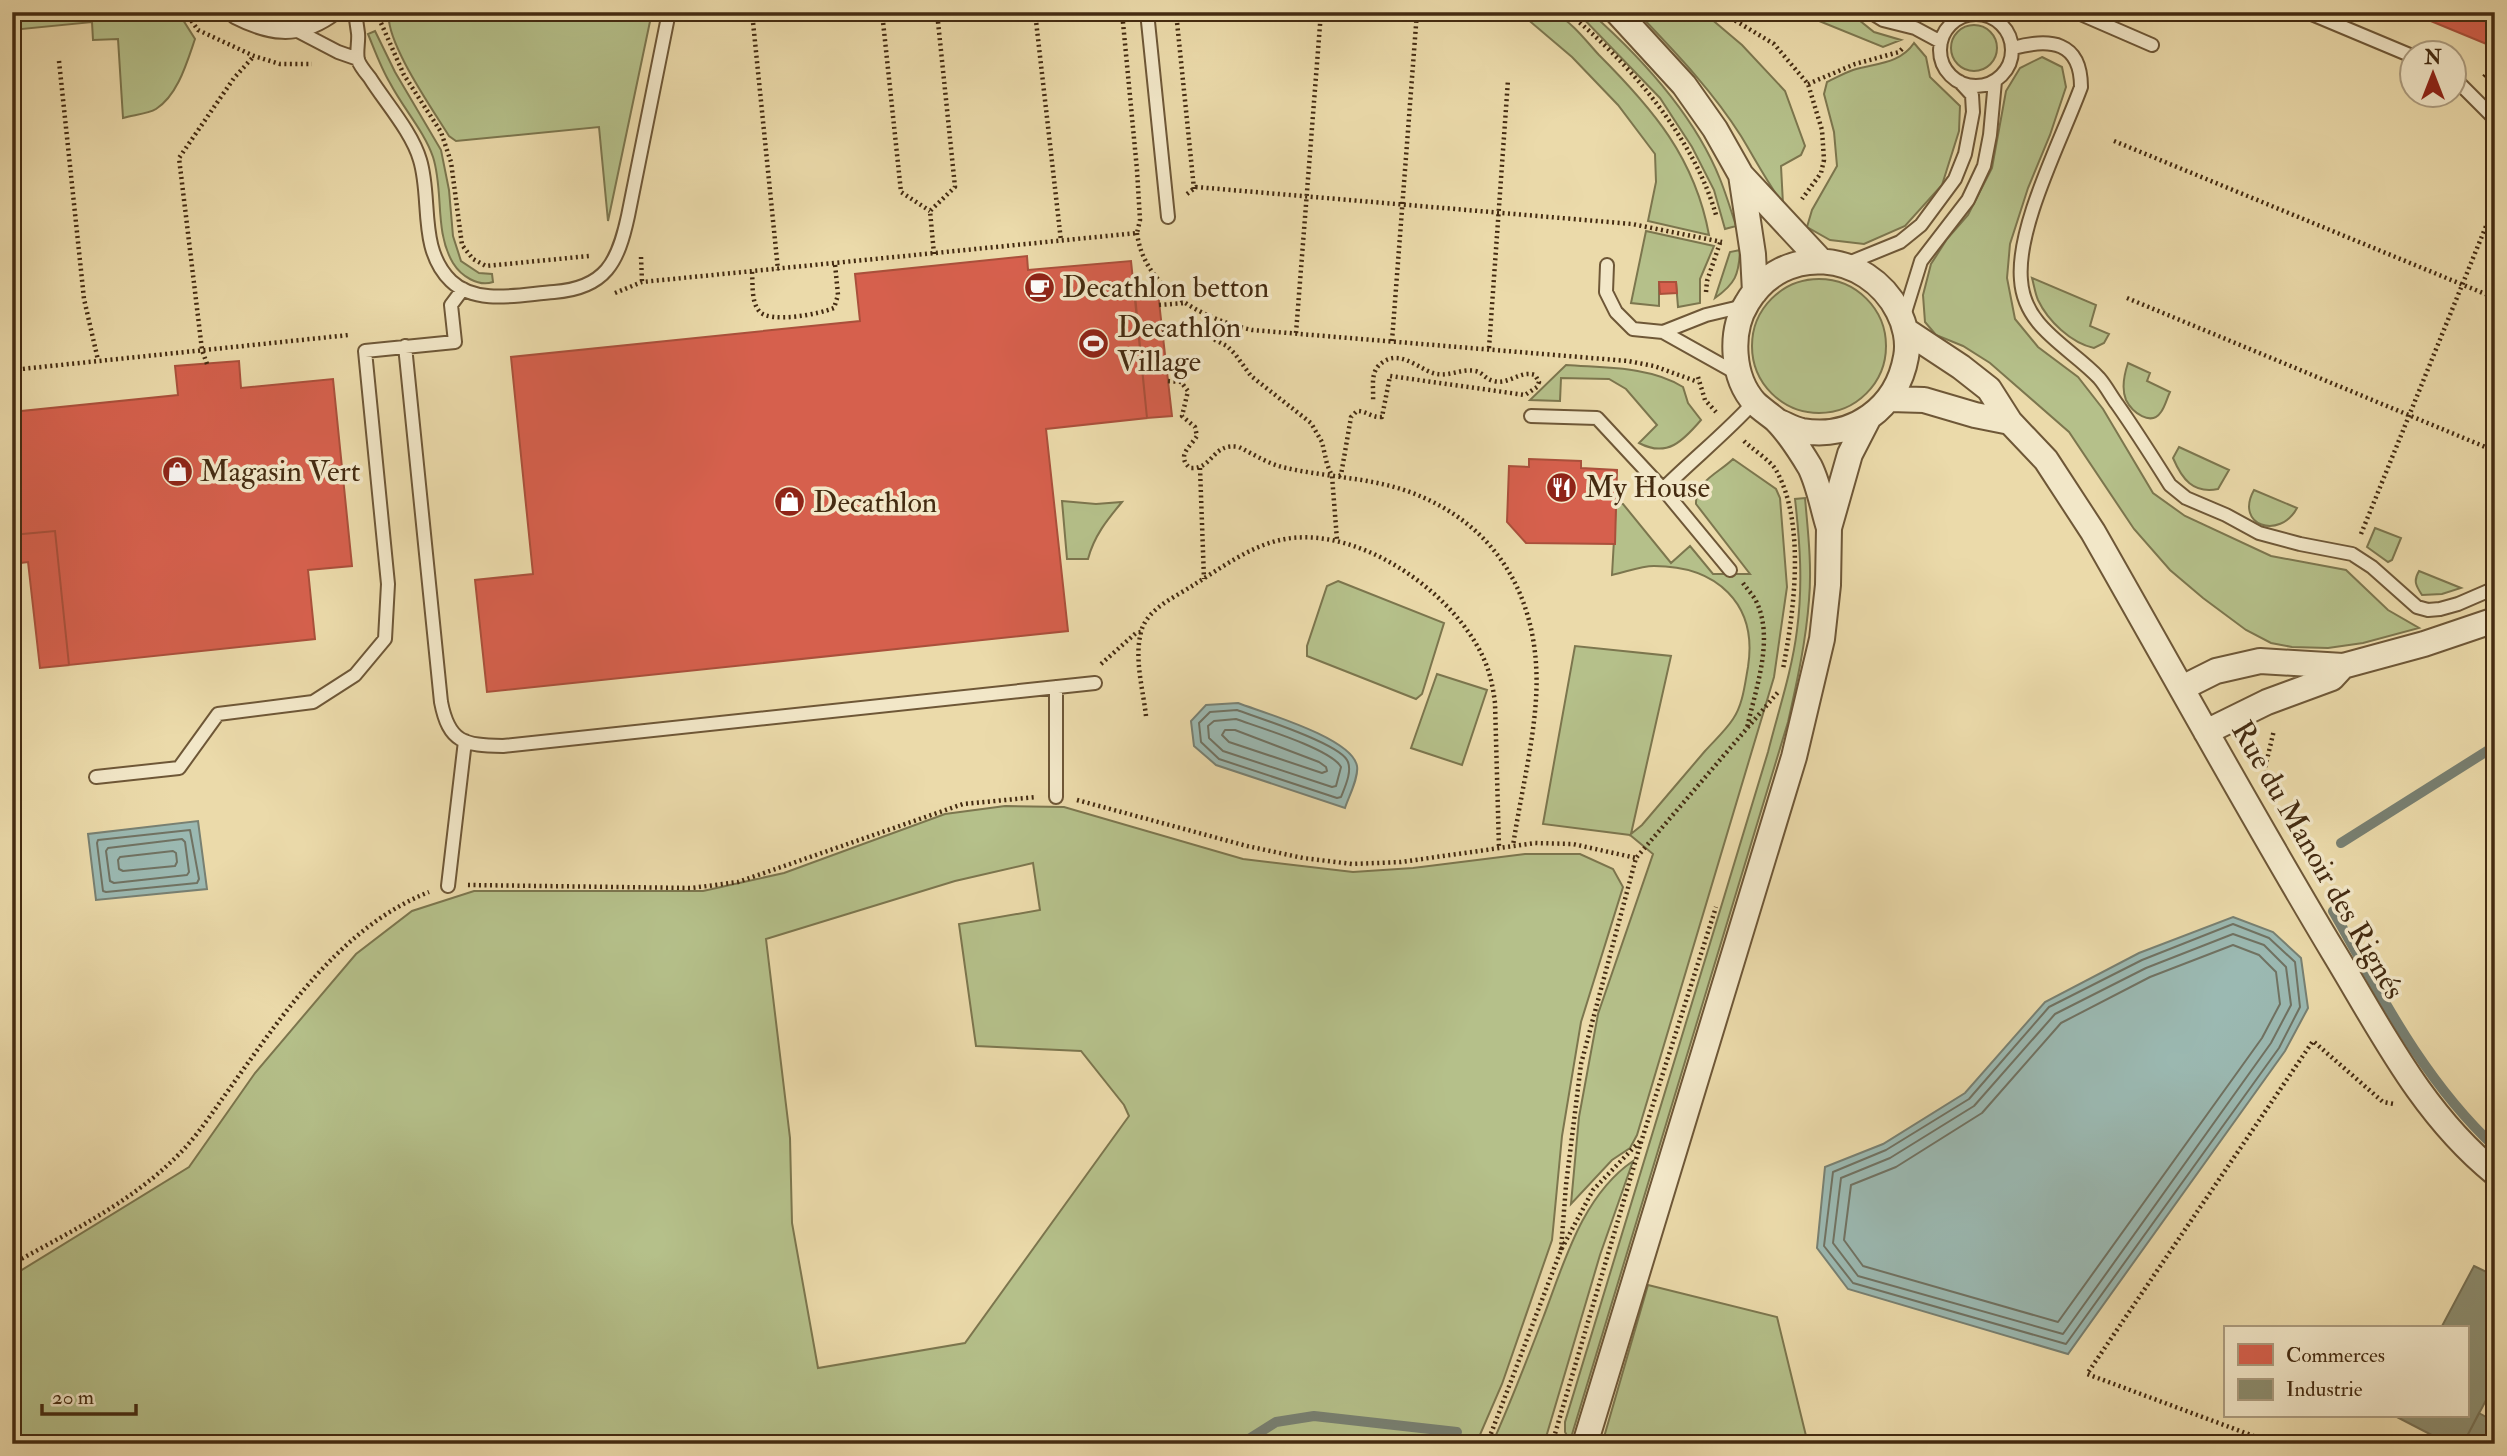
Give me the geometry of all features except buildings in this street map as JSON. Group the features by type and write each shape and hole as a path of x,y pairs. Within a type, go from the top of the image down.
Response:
{"street":[{"path":"238,12 261,24 290,27 316,20 327,12"},
{"path":"1617,12 1684,85 1715,129 1741,175 1821,261"},
{"path":"1741,175 1750,235 1750,299 1735,340 1739,374 1754,402 1777,421 1811,469 1829,528"},
{"path":"1585,1444 1794,757 1822,639 1828,585 1829,528 1850,454 1868,419 1890,398 1902,377 1907,354 1904,325 1890,296 1871,276 1846,264 1821,261 1798,264 1777,272 1750,299"},
{"name":"Rue du Manoir des Rignés","path":"1904,325 1989,389 2010,422 2046,460 2063,484 2405,1071 2432,1111 2495,1173"},
{"path":"1890,398 1924,400 2010,422"},
{"path":"1777,421 1799,430 1823,433 1846,429 1868,419"},
{"path":"2182,688 2216,671 2260,661 2343,666 2424,644 2495,620"},
{"path":"2206,732 2267,702 2332,678 2343,666"}],"lane":[{"path":"355,12 358,59 414,146 420,161 430,242 436,261 451,281 483,297 564,291 582,286 600,276 616,257 628,216 669,12"},
{"path":"1147,12 1168,211"},
{"path":"1870,12 1883,20 1915,28 1941,42"},
{"path":"2076,12 2152,45"},
{"path":"2307,12 2398,50"},
{"path":"1846,264 1900,242 1921,225 1955,179 1965,154 1973,112 1972,95 1944,67 1940,54 1941,42 1950,24 1961,17 1979,13 1998,20 2007,29 2013,48 2011,61 2005,72 1995,81 1982,86 1960,82"},
{"path":"290,27 338,52 358,59"},
{"path":"2013,48 2048,42 2066,48 2076,59 2081,72 2081,87 2045,177 2024,241 2021,281 2025,299 2034,318 2047,333 2099,378 2170,485 2186,498 2227,515 2259,533 2353,554 2372,566 2409,602 2428,610 2458,604 2495,588"},
{"path":"1904,325 1921,261 1968,200 1984,166 1995,81"},
{"path":"2468,91 2495,119"},
{"path":"1606,265 1606,292 1616,312 1633,329 1663,332 1739,374"},
{"path":"96,777 179,768 218,714 313,702 355,675 386,639 388,584 365,351 455,342 451,305 463,289"},
{"path":"1663,332 1750,299"},
{"path":"405,346 441,702 444,717 453,734 465,741 483,746 503,746 1095,683"},
{"path":"1663,489 1712,441 1730,428 1754,402"},
{"path":"1531,416 1597,418 1663,489 1730,570"},
{"path":"1056,687 1056,797"},
{"path":"448,886 465,741"}],"path":[{"path":"752,12 778,270"},
{"path":"882,12 901,192 930,211"},
{"path":"930,211 955,187 936,12"},
{"path":"1035,12 1060,241"},
{"path":"1122,12 1140,220 1138,242 1156,277 1185,303 1229,325 1252,330 1489,348 1628,362 1666,369 1698,382 1705,400 1730,428 1775,466 1785,488 1794,544 1790,631 1776,704"},
{"path":"1175,12 1194,189"},
{"path":"1296,333 1321,12"},
{"path":"1392,341 1417,12"},
{"path":"1567,12 1613,54 1664,115 1689,153 1717,217"},
{"path":"1721,12 1774,44 1808,85 1822,130 1824,160 1821,173 1811,189 1781,220"},
{"path":"379,18 404,75 441,132 451,162 462,245 473,259 486,266 593,256 641,260"},
{"path":"1808,85 1855,64 1899,52 1915,28"},
{"path":"207,364 202,350 179,158 234,78 254,56"},
{"path":"59,61 84,299 98,360"},
{"path":"2489,81 2483,77 2495,67"},
{"path":"1489,348 1508,80"},
{"path":"2114,141 2495,298"},
{"path":"1140,220 1168,211 1196,187 1632,224 1721,242 1750,235"},
{"path":"2353,554 2495,204"},
{"path":"930,211 934,254"},
{"path":"1721,229 1721,242"},
{"path":"603,299 642,282 1137,233"},
{"path":"752,272 754,300 760,312 772,318 823,313 834,308 838,295 835,264"},
{"path":"2127,298 2495,451"},
{"path":"1159,305 1185,303"},
{"path":"1162,330 1191,328 1227,346 1251,376 1311,423 1322,442 1326,464 1335,476 1337,540"},
{"path":"12,370 358,334"},
{"path":"1335,476 1341,475 1351,417 1357,411 1367,412 1373,417 1382,417 1390,376 1525,395 1537,387 1539,382 1535,374 1529,373 1507,382 1493,381 1473,370 1446,376 1414,362 1390,359 1384,361 1373,376 1373,401"},
{"path":"1168,381 1181,382 1188,391 1182,416 1195,427 1197,436 1185,450 1183,457 1190,468 1199,468 1219,449 1239,447 1280,467 1407,491 1448,511 1491,544 1511,573 1531,622 1536,670 1536,700 1513,846"},
{"path":"1199,468 1204,579"},
{"path":"1146,716 1138,655 1146,618 1204,579 1261,546 1280,540 1318,537 1337,540 1388,562 1420,583 1454,614 1482,656 1492,681 1495,703 1499,848"},
{"path":"1730,570 1756,601 1762,621 1763,651 1747,729"},
{"path":"1095,683 1094,670 1136,633 1141,632"},
{"path":"1561,1250 1581,1064 1636,858 1779,691"},
{"path":"2267,702 2275,727 2265,768 2271,789"},
{"path":"12,1264 131,1195 155,1177 184,1148 300,993 344,948 374,923 404,904 427,892 448,886 482,883 692,888 738,882 963,804 1018,797 1079,800 1247,846 1303,858 1352,864 1401,862 1535,843 1573,844 1636,858"},
{"path":"1552,1444 1642,1139 1717,904"},
{"path":"2275,1444 2087,1374 2313,1041 2383,1102 2432,1111"},
{"path":"1487,1444 1561,1250 1593,1189 1642,1139"}],"green space":[{"path":"12,12 178,12 195,39 181,77 164,103 153,111 123,118 118,39 93,40 92,22 12,30"},
{"path":"389,12 652,12 608,221 599,127 456,141 449,136 402,57 389,24"},
{"path":"1519,12 1548,12 1568,22 1637,95 1669,136 1682,158 1694,182 1709,235 1648,221 1656,182 1655,154 1618,105 1572,57"},
{"path":"1577,12 1590,12 1629,48 1665,88 1709,155 1736,226 1725,229 1714,190 1692,147 1660,98"},
{"path":"1637,12 1703,12 1742,45 1785,91 1805,146 1801,155 1781,166 1783,204 1718,103"},
{"path":"1797,12 1849,12 1874,32 1901,40 1883,47"},
{"path":"1974,25 1990,32 1997,48 1990,64 1974,71 1958,64 1951,48 1958,32"},
{"path":"375,31 395,72 441,150 449,190 453,236 461,261 479,273 492,274 493,282 476,282 465,276 453,263 447,251 433,157 381,65 368,34"},
{"path":"1914,43 1926,57 1930,77 1960,106 1959,131 1942,185 1905,226 1864,244 1830,240 1807,227 1812,210 1837,166 1834,132 1824,94 1827,82 1853,70 1895,59"},
{"path":"2042,57 2062,67 2066,87 2010,244 2007,278 2015,319 2038,347 2078,377 2103,409 2153,493 2185,516 2271,556 2346,570 2388,610 2419,628 2363,643 2328,648 2292,647 2271,643 2246,630 2170,570 2134,529 2069,432 1990,363 1963,346 1936,335 1925,322 1923,295 1931,264 1947,239 1968,215 1992,168 2006,91 2020,68"},
{"path":"1646,231 1714,246 1700,279 1700,303 1678,307 1676,282 1659,282 1659,306 1631,303"},
{"path":"1740,250 1735,278 1715,298 1730,252"},
{"path":"2032,278 2096,305 2090,326 2109,334 2104,343 2094,348 2061,330 2042,308"},
{"path":"1819,279 1844,285 1866,299 1880,321 1886,346 1880,371 1866,393 1844,407 1819,413 1794,407 1772,393 1758,371 1752,346 1758,321 1772,299 1794,285"},
{"path":"2128,363 2150,373 2147,381 2170,392 2157,416 2142,416 2126,400 2124,381"},
{"path":"1566,365 1626,369 1670,380 1683,387 1688,403 1701,420 1688,435 1674,445 1658,449 1639,443 1657,425 1626,389 1609,379 1561,378 1560,401 1530,400"},
{"path":"2179,447 2229,470 2218,489 2195,487 2185,478 2173,458"},
{"path":"1733,459 1776,489 1780,498 1787,587 1774,677 1637,1135 1630,1148 1612,1160 1571,1204 1579,1117 1598,1014 1653,854 1630,835 1543,824 1575,646 1671,656 1631,834 1642,825 1733,719 1743,694 1749,644 1746,624 1739,607 1714,581 1676,568 1654,566 1612,575 1616,504 1623,504 1671,563 1690,546 1713,574 1750,574 1696,504 1699,489"},
{"path":"2254,490 2297,508 2280,524 2262,524 2254,520 2250,512 2249,502"},
{"path":"1805,498 1810,587 1798,677 1788,722 1570,1441 1565,1432 1565,1422 1768,752 1788,676 1795,645 1800,597 1795,499"},
{"path":"1062,501 1096,504 1122,502 1097,536 1088,559 1067,559"},
{"path":"2375,528 2401,538 2392,560 2388,562 2367,547"},
{"path":"2419,571 2461,588 2442,594 2422,595 2416,583"},
{"path":"1338,581 1444,623 1422,694 1416,699 1307,656 1307,646 1327,586"},
{"path":"1437,674 1487,690 1462,765 1411,748"},
{"path":"1005,806 1064,807 1243,859 1353,872 1413,868 1525,854 1580,854 1613,869 1623,887 1581,1022 1562,1136 1552,1240 1502,1384 1476,1444 12,1444 12,1276 189,1167 255,1073 356,954 412,911 474,891 703,891 784,873 945,814","holes":["1033,863 1040,910 959,924 976,1046 1081,1051 1124,1105 1129,1116 965,1343 818,1368 792,1223 790,1138 766,939 955,881"]},
{"path":"1633,1161 1600,1255 1544,1444 1492,1444 1577,1232 1600,1193"},
{"path":"1648,1285 1777,1317 1808,1444 1602,1444"}],"water":[{"path":"1238,703 1324,736 1352,756 1357,770 1345,808 1216,765 1194,746 1191,721 1206,705"},
{"path":"198,821 207,889 96,900 88,834"},
{"path":"2233,917 2273,932 2301,958 2308,1008 2285,1051 2068,1354 1848,1289 1817,1248 1825,1167 1883,1144 1965,1093 2045,1002 2139,953"}],"waterway":[{"path":"2341,843 2495,746"},
{"path":"2333,911 2386,1005 2425,1065 2446,1094 2495,1147"},
{"path":"1241,1444 1276,1422 1314,1416 1457,1432"}],"place":[{"name":"Decathlon betton","path":"1039,287"},
{"name":"Decathlon Village","path":"1094,344"},
{"name":"Magasin Vert","path":"177,471"},
{"name":"My House","path":"1562,487"},
{"name":"Decathlon","path":"790,502"}]}
